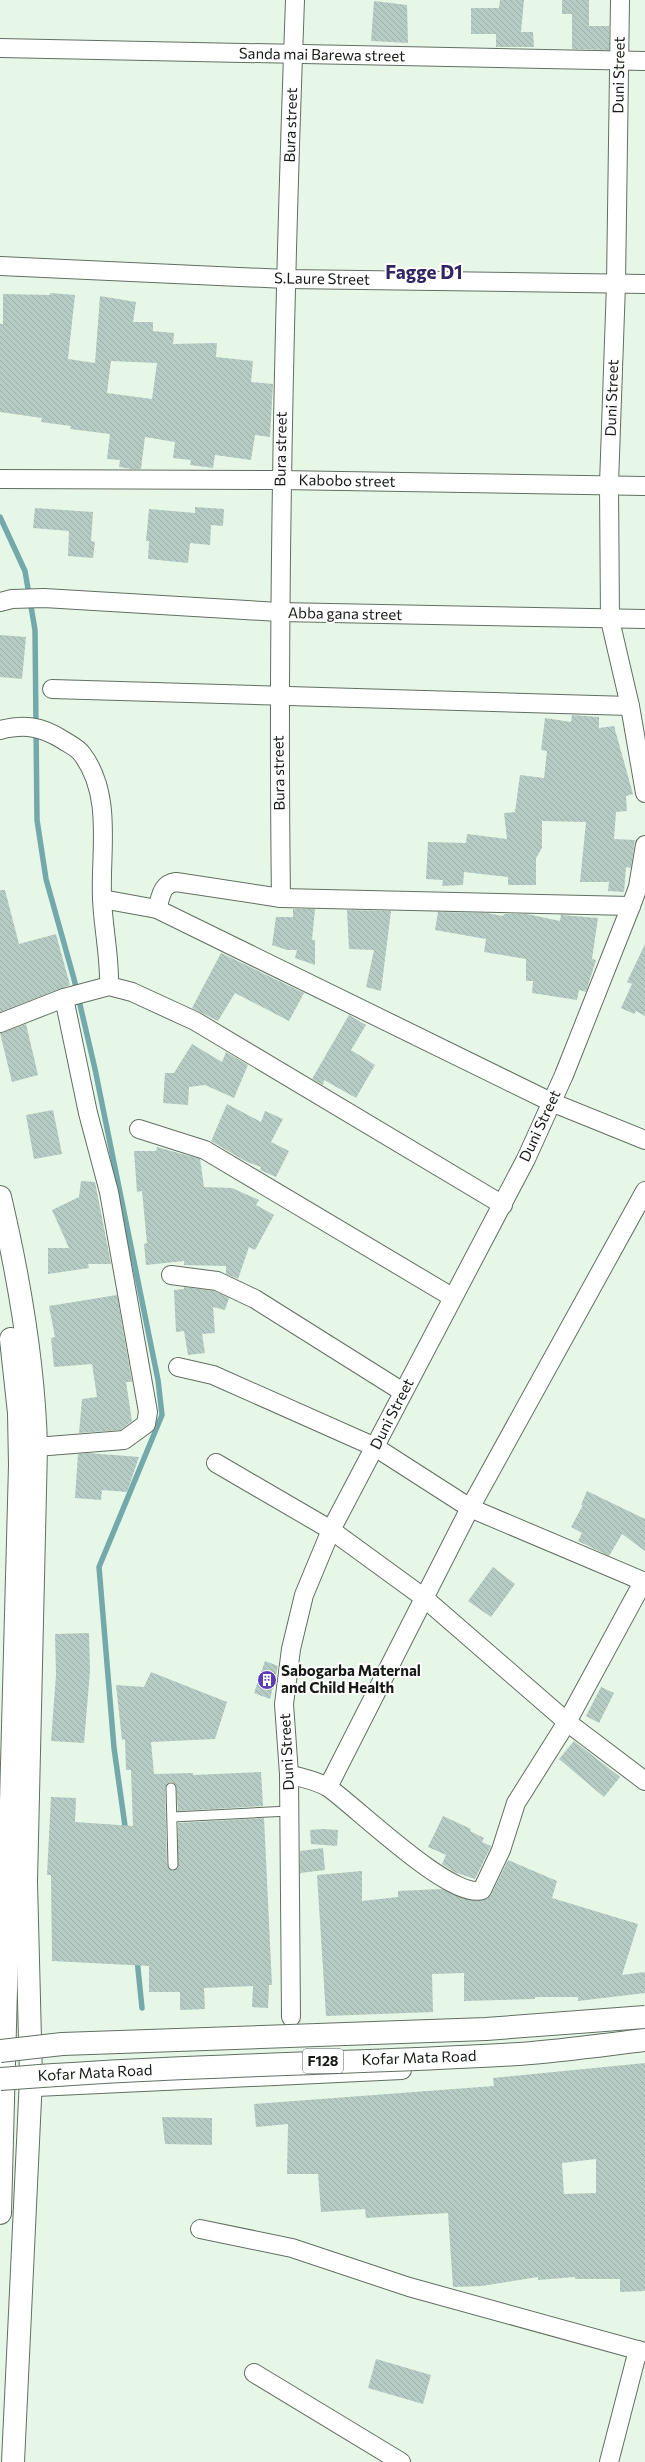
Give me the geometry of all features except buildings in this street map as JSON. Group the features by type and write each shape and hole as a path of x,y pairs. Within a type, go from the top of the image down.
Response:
{"main road":[{"path":"0,1197 17,1278 32,1383 36,1447 27,1851 30,2087 13,2462"},
{"path":"0,1263 18,1406 20,1465 1,2087 0,2213"},
{"name":"Kofar Mata Road","path":"0,2051 62,2044 486,2029 645,2017"},
{"name":"Kofar Mata Road","path":"1,2087 246,2065 520,2054 645,2040"}],"street":[{"name":"Bura street","path":"281,898 278,695 280,480 295,0"},
{"name":"Duni Street","path":"620,0 616,284 609,484 610,620 630,706 645,793"},
{"name":"Sanda mai Barewa street","path":"0,48 645,61"},
{"name":"S.Laure Street","path":"0,266 286,279 645,284"},
{"name":"Kabobo street","path":"0,479 280,480 609,484 645,486"},
{"name":"Abba gana street","path":"6,600 44,598 279,612 610,620 645,619"},
{"path":"52,688 630,706"},
{"path":"0,730 22,725 51,732 82,753 94,776 103,812 102,899 109,966 109,986"},
{"name":"Duni Street","path":"291,2017 289,1774 284,1704 291,1649 304,1595 331,1530 452,1297 503,1205 551,1102 638,887 645,845"},
{"path":"157,909 164,887 169,883 176,882 281,898 631,906"},
{"path":"102,899 157,909 551,1102 645,1140"},
{"path":"0,1023 64,998 109,986 132,992 195,1021 503,1205"},
{"path":"36,1447 124,1440 146,1424 148,1412 110,1192 88,1113 64,998"},
{"path":"139,1130 205,1150 452,1297"},
{"path":"328,1788 423,1597 470,1508 645,1191"},
{"path":"171,1275 217,1281 255,1299 403,1392"},
{"path":"178,1366 213,1376 375,1447 470,1508 644,1582 567,1722 516,1803 501,1850 487,1883 482,1890 478,1892 470,1891 434,1871 382,1834 328,1788 289,1774"},
{"path":"216,1464 331,1530 423,1597 567,1722 645,1781"},
{"path":"3,2030 30,2030"},
{"path":"1,2087 338,2074 514,2063 645,2050"},
{"path":"200,2230 292,2248 409,2287 642,2351 608,2462"},
{"path":"254,2373 401,2462"}],"lane":[{"path":"171,1788 173,1817 173,1865"},
{"path":"173,1817 289,1811"}],"waterway":[{"path":"0,517 25,571 35,630 37,820 46,879 74,979 95,1069 158,1380 162,1415 99,1567 114,1748 126,1833"},
{"path":"137,1959 142,2008"}],"place":[{"name":"Sabogarba Maternal and Child Health","path":"267,1680"}],"district":[{"name":"Fagge D1","path":"424,272"}]}
